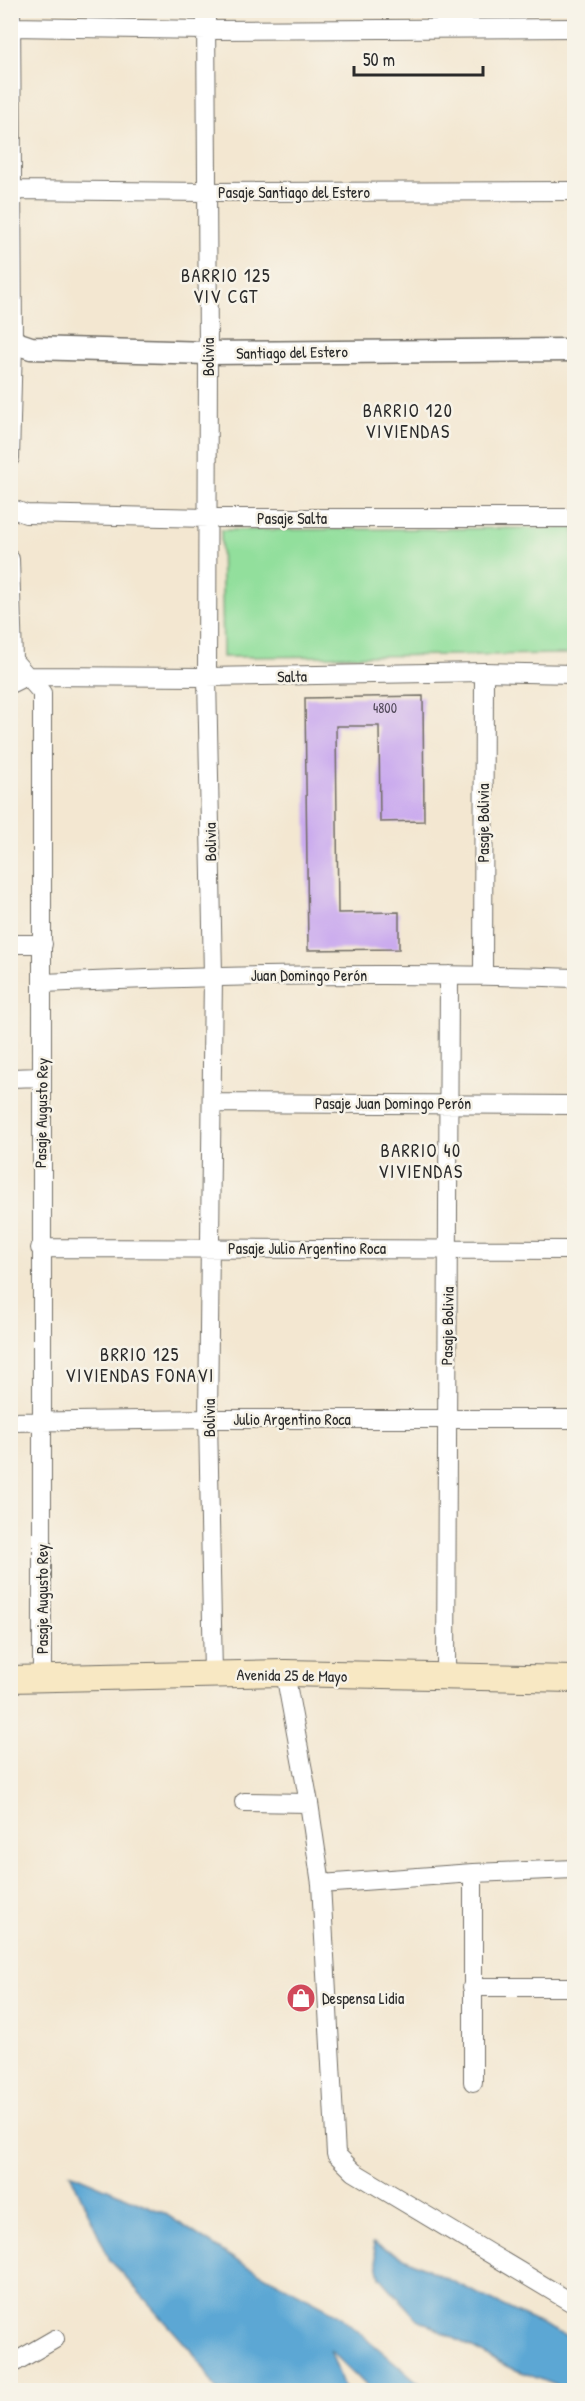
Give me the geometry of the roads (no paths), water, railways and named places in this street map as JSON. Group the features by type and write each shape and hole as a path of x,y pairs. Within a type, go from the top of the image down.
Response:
{"main road":[{"name":"Avenida 25 de Mayo","path":"10,1679 285,1673 574,1679"}],"street":[{"path":"10,458 13,190 11,10"},
{"name":"Bolivia","path":"206,10 207,677 213,975 208,1419 213,1674"},
{"path":"11,27 206,30 574,28"},
{"name":"Pasaje Santiago del Estero","path":"13,190 574,191"},
{"name":"Santiago del Estero","path":"12,342 31,348 208,353 574,350"},
{"name":"Pasaje Salta","path":"10,508 26,514 208,519 574,518"},
{"name":"Pasaje Augusto Rey","path":"10,559 13,660 19,680 42,693 43,983 40,1248 42,1678"},
{"name":"Salta","path":"19,680 484,672 574,674"},
{"name":"Pasaje Bolivia","path":"483,975 484,672"},
{"path":"10,944 43,944"},
{"name":"Juan Domingo Perón","path":"43,983 213,975 483,975 574,978"},
{"name":"Pasaje Bolivia","path":"446,1678 449,975"},
{"path":"10,1078 41,1077"},
{"name":"Pasaje Juan Domingo Perón","path":"212,1103 574,1105"},
{"name":"Pasaje Julio Argentino Roca","path":"40,1248 574,1250"},
{"name":"Julio Argentino Roca","path":"10,1422 208,1419 574,1419"},
{"path":"285,1673 321,1884 336,2154 354,2172 574,2304"},
{"path":"244,1802 309,1803"},
{"path":"321,1884 472,1873 574,1869"},
{"path":"472,1873 473,2082"},
{"path":"472,1987 574,1987"},
{"path":"10,2365 56,2339"}],"water":[{"path":"70,2173 164,2213 239,2262 338,2314 427,2390 371,2390 330,2350 345,2390 217,2390 194,2354 110,2260"},
{"path":"373,2243 574,2340 574,2390 508,2367 416,2318 380,2277"}],"place":[{"name":"Despensa Lidia","path":"301,1998"}],"district":[{"name":"BARRIO 125 VIV CGT","path":"226,285"},
{"name":"BARRIO 120 VIVIENDAS","path":"408,420"},
{"name":"BARRIO 40 VIVIENDAS","path":"421,1160"},
{"name":"BRRIO 125 VIVIENDAS FONAVI","path":"140,1364"}]}
